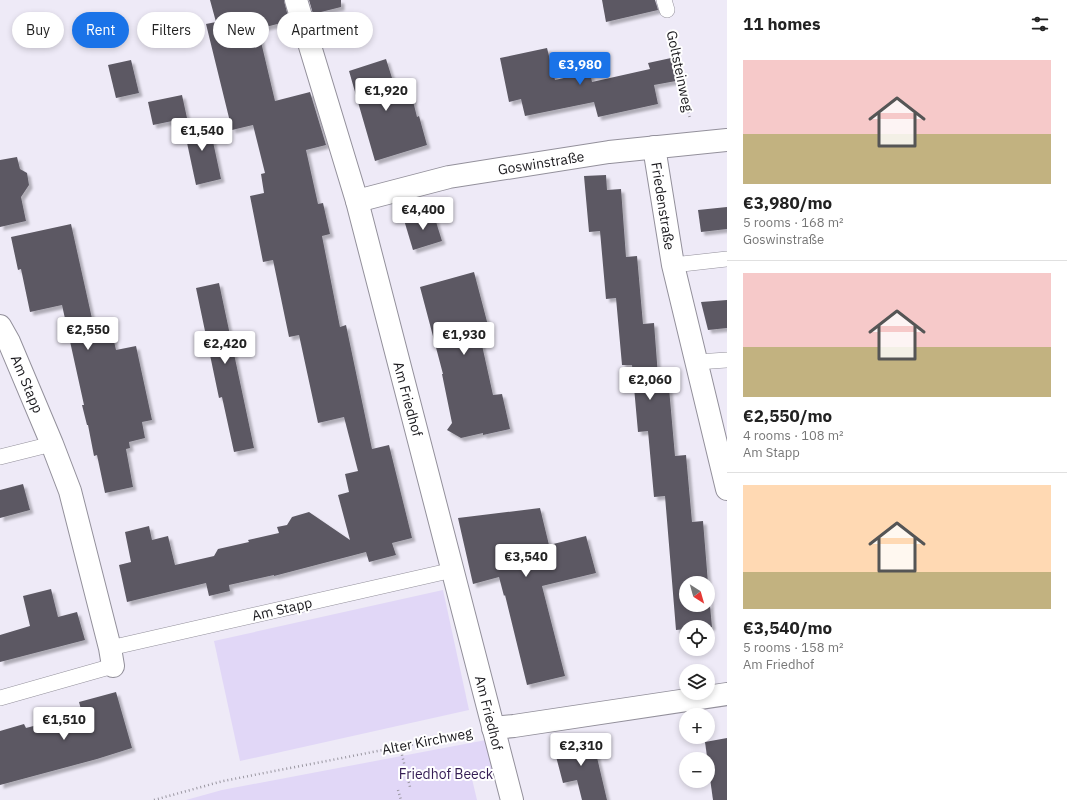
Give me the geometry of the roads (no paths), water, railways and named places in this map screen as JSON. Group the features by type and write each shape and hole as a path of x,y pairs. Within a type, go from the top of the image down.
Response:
{"street":[{"name":"Am Friedhof","path":"296,0 357,201 512,800"},
{"name":"Goswinstraße","path":"357,201 449,177 609,152 727,140"},
{"name":"Friedenstraße","path":"654,147 672,265 726,480"},
{"name":"Am Stapp","path":"0,326 9,342 70,491 112,657"},
{"name":"Alter Kirchweg","path":"493,728 727,694"}],"lane":[{"name":"Friedenstraße","path":"672,265 727,259"},
{"path":"697,362 727,360"},
{"path":"0,458 52,444"},
{"name":"Am Stapp","path":"0,698 112,657 453,570"}],"park label":[{"name":"Friedhof Beeck","path":"446,774"}]}
